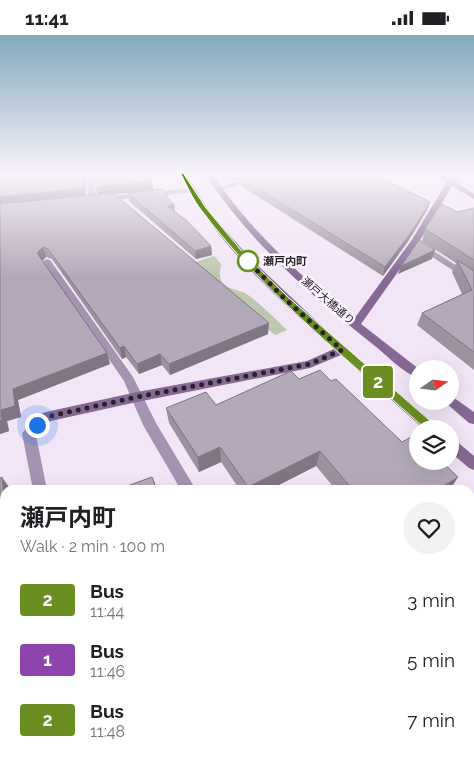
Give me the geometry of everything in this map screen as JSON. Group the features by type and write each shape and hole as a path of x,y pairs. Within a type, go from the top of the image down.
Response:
{"street":[{"name":"瀬戸大橋通り","path":"202,208 243,256 285,299 422,420"},
{"name":"瀬戸大橋通り","path":"231,208 265,245 355,325 409,367"},
{"path":"355,325 415,242 435,208"},
{"path":"415,242 474,281"},
{"path":"47,262 129,380 150,425 186,485"},
{"path":"39,485 29,433 46,417 137,397 310,364 342,350"},
{"path":"459,407 474,419"},
{"path":"459,452 474,465"}],"green space":[{"path":"214,256 221,264 220,276 224,284 248,295 287,330 275,335 190,264"}],"building":[{"path":"0,208 131,208 269,323 169,364 160,354 137,364 124,346 120,348 48,249 43,247 37,253 107,353 13,389 15,406 1,410 2,420 0,421"},
{"path":"145,208 170,208 186,220 211,246 195,251"},
{"path":"289,208 426,208 385,267"},
{"path":"439,208 449,208 458,212 474,208 474,260 425,229"},
{"path":"419,240 435,250 401,266"},
{"path":"457,260 474,271 474,352 422,313 472,290"},
{"path":"320,370 331,381 336,379 402,442 409,438 409,470 451,470 458,477 445,485 349,485 320,451 252,485 247,485 220,447 198,457 166,408 206,392 216,405 291,371 299,379"},
{"path":"2,477 3,485 0,485 0,478"},
{"path":"152,477 155,485 130,485"}],"bus line":[{"name":"2","path":"202,208 243,256 285,299 422,420"}],"place":[{"name":"瀬戸内町","path":"248,261"}],"route":[{"path":"37,425 46,417 137,397 310,364 342,350 285,299 248,261"}]}
